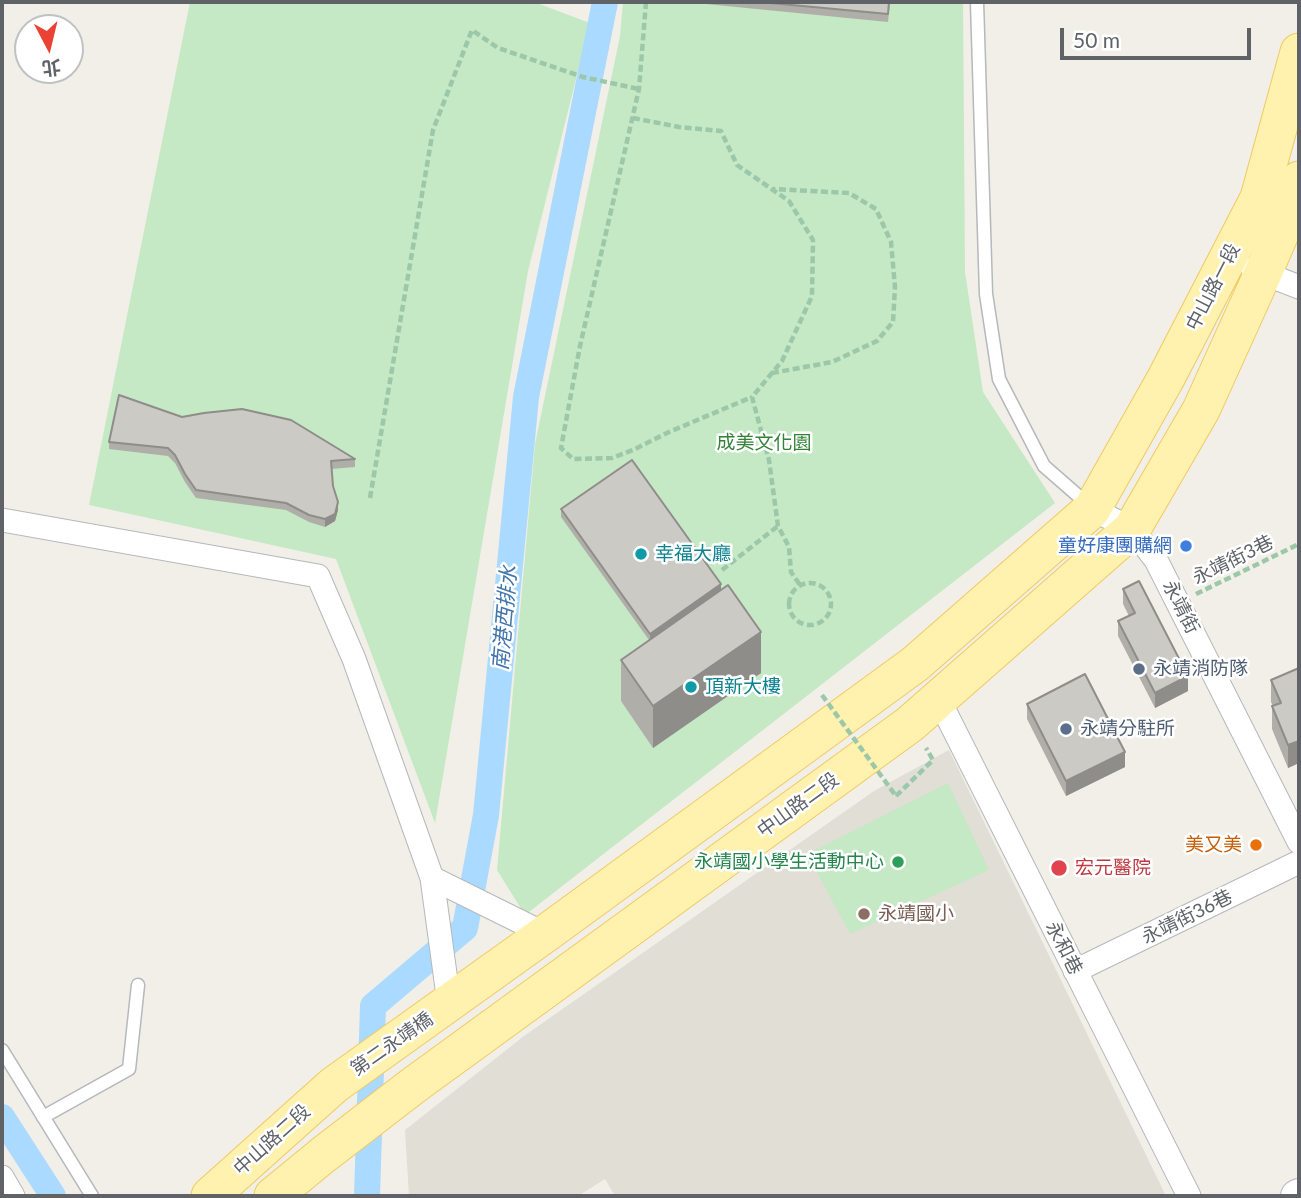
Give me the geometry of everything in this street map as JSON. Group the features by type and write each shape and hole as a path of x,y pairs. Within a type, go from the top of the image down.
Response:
{"main road":[{"name":"中山路一段","path":"1092,509 1166,378 1259,198 1299,52"},
{"name":"中山路一段","path":"1132,530 1201,410 1292,206 1299,180"},
{"path":"449,1003 915,664 1092,509"},
{"name":"中山路二段","path":"274,1196 414,1085 910,724 1132,530"},
{"name":"第二永靖橋","path":"334,1085 449,1003"},
{"name":"中山路二段","path":"210,1196 334,1085"}],"street":[{"path":"1227,259 1299,288"},
{"name":"永靖街","path":"1092,509 1132,530 1157,561 1299,842"},
{"path":"2,520 318,576 354,659 432,878 449,1003"},
{"name":"永和巷","path":"939,700 1189,1196"},
{"name":"永靖街36巷","path":"1075,971 1299,862"},
{"path":"432,878 545,934"},
{"path":"2,1177 13,1196"}],"lane":[{"path":"977,2 986,294 999,379 1044,466 1092,509"},
{"path":"43,1117 129,1069 138,985"},
{"path":"2,1050 92,1196"}],"path":[{"path":"633,118 679,127 720,131 737,165 789,201 813,240 812,296 782,361 752,397 612,458 573,460 561,448 580,346 639,89 646,2"},
{"path":"369,498 433,130 472,30 498,48 583,77 639,89"},
{"path":"771,374 832,362 877,341 892,322 895,287 891,242 876,209 849,193 772,189"},
{"path":"752,397 769,460 778,526 789,547 792,572 800,585"},
{"path":"722,570 778,526"},
{"name":"永靖街3巷","path":"1179,602 1299,544"},
{"path":"815,583 827,590 831,599 827,617 812,626 803,625 790,614 789,596 800,585 815,583"},
{"path":"822,695 896,796 933,760"}],"shaded area":[{"name":"永靖國小","path":"949,750 1166,1196 615,1196 605,1179 578,1196 409,1196 405,1130 524,1036 874,791"}],"green space":[{"path":"190,2 534,2 590,23 528,271 435,823 336,559 89,505"},
{"name":"成美文化園","path":"623,2 963,2 965,272 983,392 1055,503 525,915 497,870 535,444 620,36"},
{"name":"永靖國小學生活動中心","path":"948,783 989,870 850,934 807,854"}],"building":[{"path":"760,2 889,2 888,14"},
{"path":"119,395 182,417 242,409 291,420 355,459 331,461 333,486 338,502 335,514 325,519 309,515 286,503 196,490 168,448 109,442"},
{"name":"幸福大廳","path":"632,460 721,584 650,634 561,509"},
{"path":"1139,581 1188,676 1155,693 1118,621 1135,613 1123,589"},
{"path":"728,585 761,632 653,706 621,660"},
{"path":"1299,668 1299,741 1288,745 1272,706 1281,703 1271,680"},
{"path":"1085,674 1125,752 1066,781 1027,704"}],"waterway":[{"name":"南港西排水","path":"367,1196 373,1006 465,928 486,815 526,397 605,2"},
{"path":"2,1117 53,1196"}],"place":[{"name":"童好康團購網","path":"1186,546"},
{"name":"幸福大廳","path":"641,554"},
{"name":"永靖消防隊","path":"1139,669"},
{"name":"頂新大樓","path":"691,687"},
{"name":"永靖分駐所","path":"1066,729"},
{"name":"美又美","path":"1256,845"},
{"name":"永靖國小學生活動中心","path":"898,862"},
{"name":"宏元醫院","path":"1059,868"},
{"name":"永靖國小","path":"864,914"}]}
